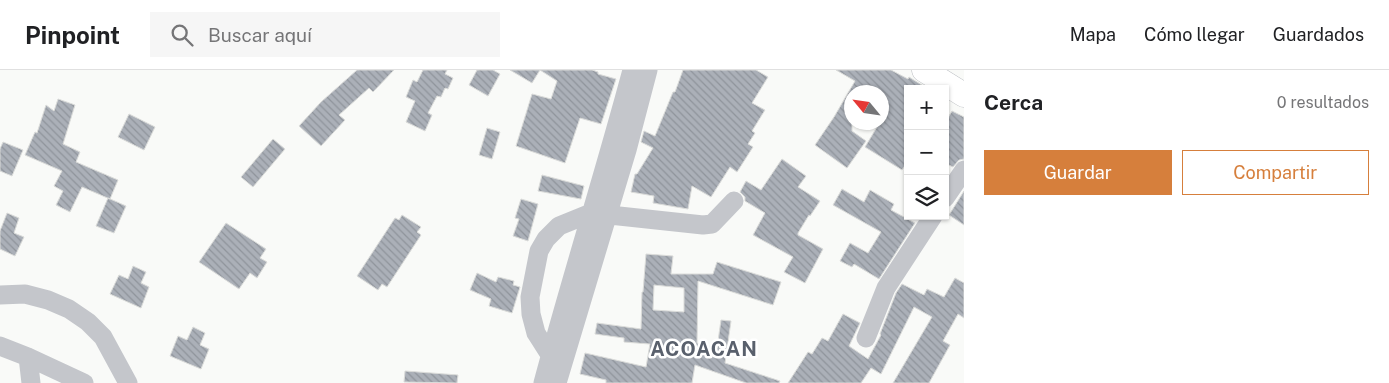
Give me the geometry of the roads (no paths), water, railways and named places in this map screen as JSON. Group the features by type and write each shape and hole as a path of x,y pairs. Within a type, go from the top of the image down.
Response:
{"main road":[{"path":"924,70 964,95"}],"street":[{"path":"557,383 599,214 612,146 632,70"},
{"path":"543,383 550,355 599,214 627,150 648,70"},
{"path":"949,192 964,170"},
{"path":"550,355 536,333 531,314 530,297 539,251 546,239 559,226 599,214 703,225 712,224 734,201"},
{"path":"866,338 886,288 931,220"},
{"path":"0,296 26,294 48,300 76,313 103,337 128,383"},
{"path":"0,346 84,383"},
{"path":"28,357 32,383"}],"district":[{"name":"ACOACAN","path":"704,349"}]}
